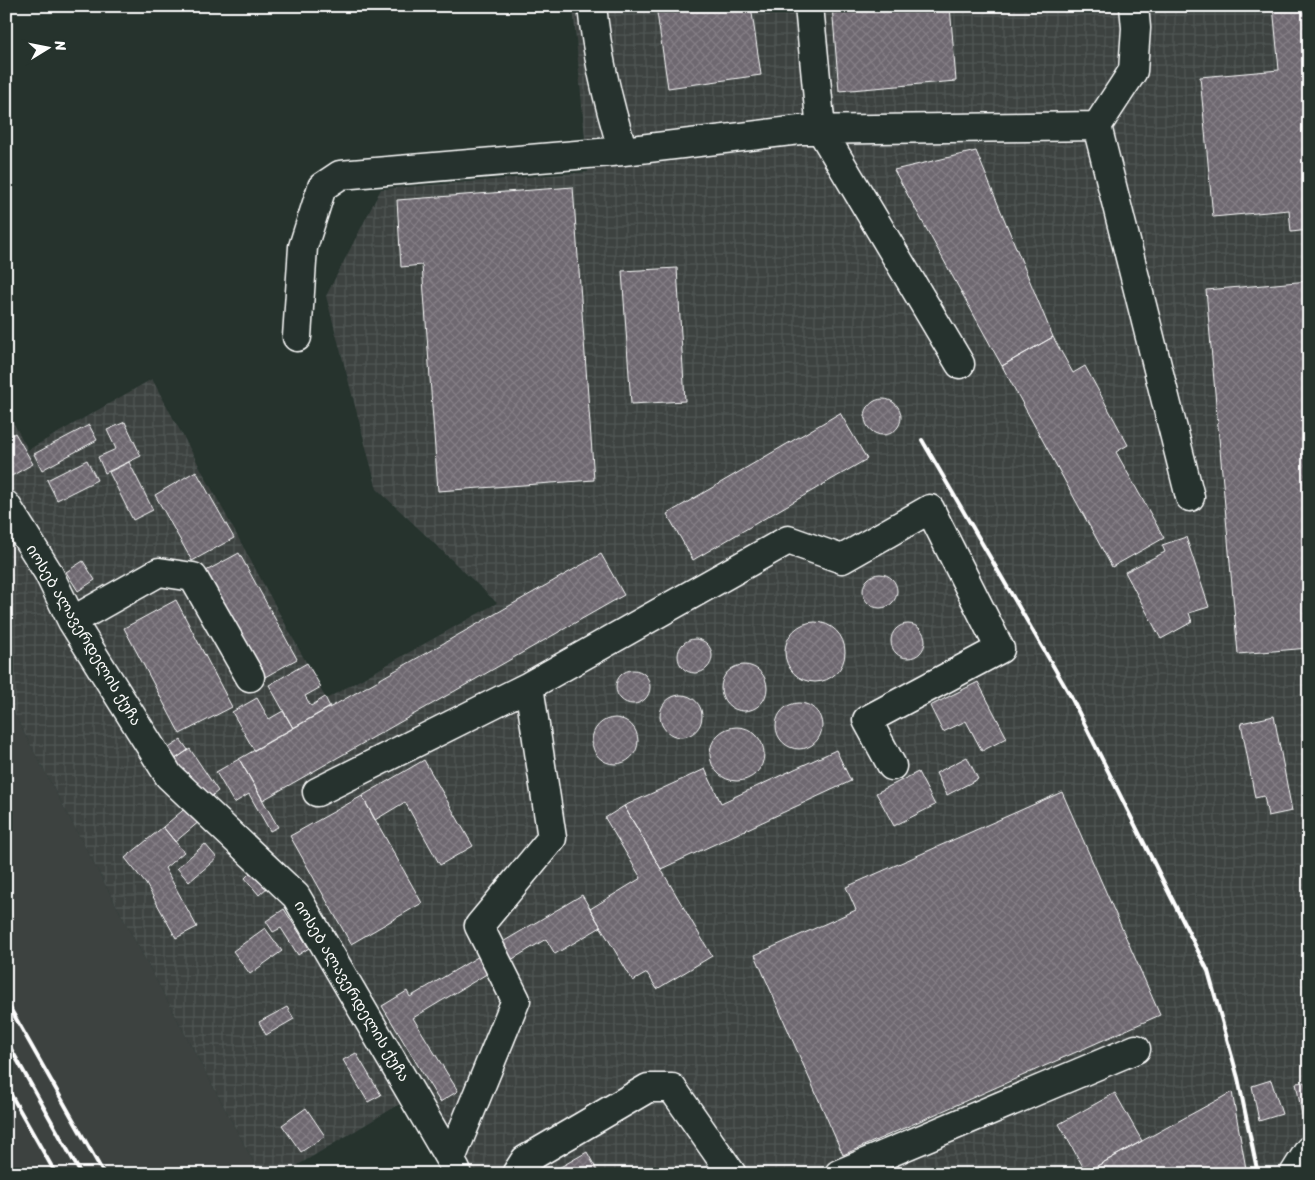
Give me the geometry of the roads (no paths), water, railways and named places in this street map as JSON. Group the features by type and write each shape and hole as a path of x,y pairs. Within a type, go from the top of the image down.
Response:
{"street":[{"path":"592,6 596,45 608,102 623,151"},
{"path":"809,6 821,130 960,364"},
{"path":"1134,6 1136,28 1133,71 1097,126 1190,497"},
{"path":"297,337 303,247 322,187 340,175 623,151 800,130 1097,126"},
{"name":"იოსებ ალავერდელის ქუჩა","path":"6,505 48,572 72,621 169,776 296,896 454,1166"},
{"path":"317,792 529,686 788,540 842,559 930,509 1000,649 867,720 892,766"},
{"path":"72,621 159,572 193,577 250,677"},
{"path":"454,1166 516,1000 479,926 552,838 529,686"},
{"path":"839,1174 1136,1049"},
{"path":"516,1174 525,1160 648,1088 672,1088 732,1174"},
{"path":"1294,1174 1309,1150"}],"railway":[{"path":"922,440 1070,695 1208,971 1238,1078 1258,1174"},
{"path":"6,1001 104,1174"},
{"path":"6,1040 81,1174"},
{"path":"6,1086 56,1174"}]}
